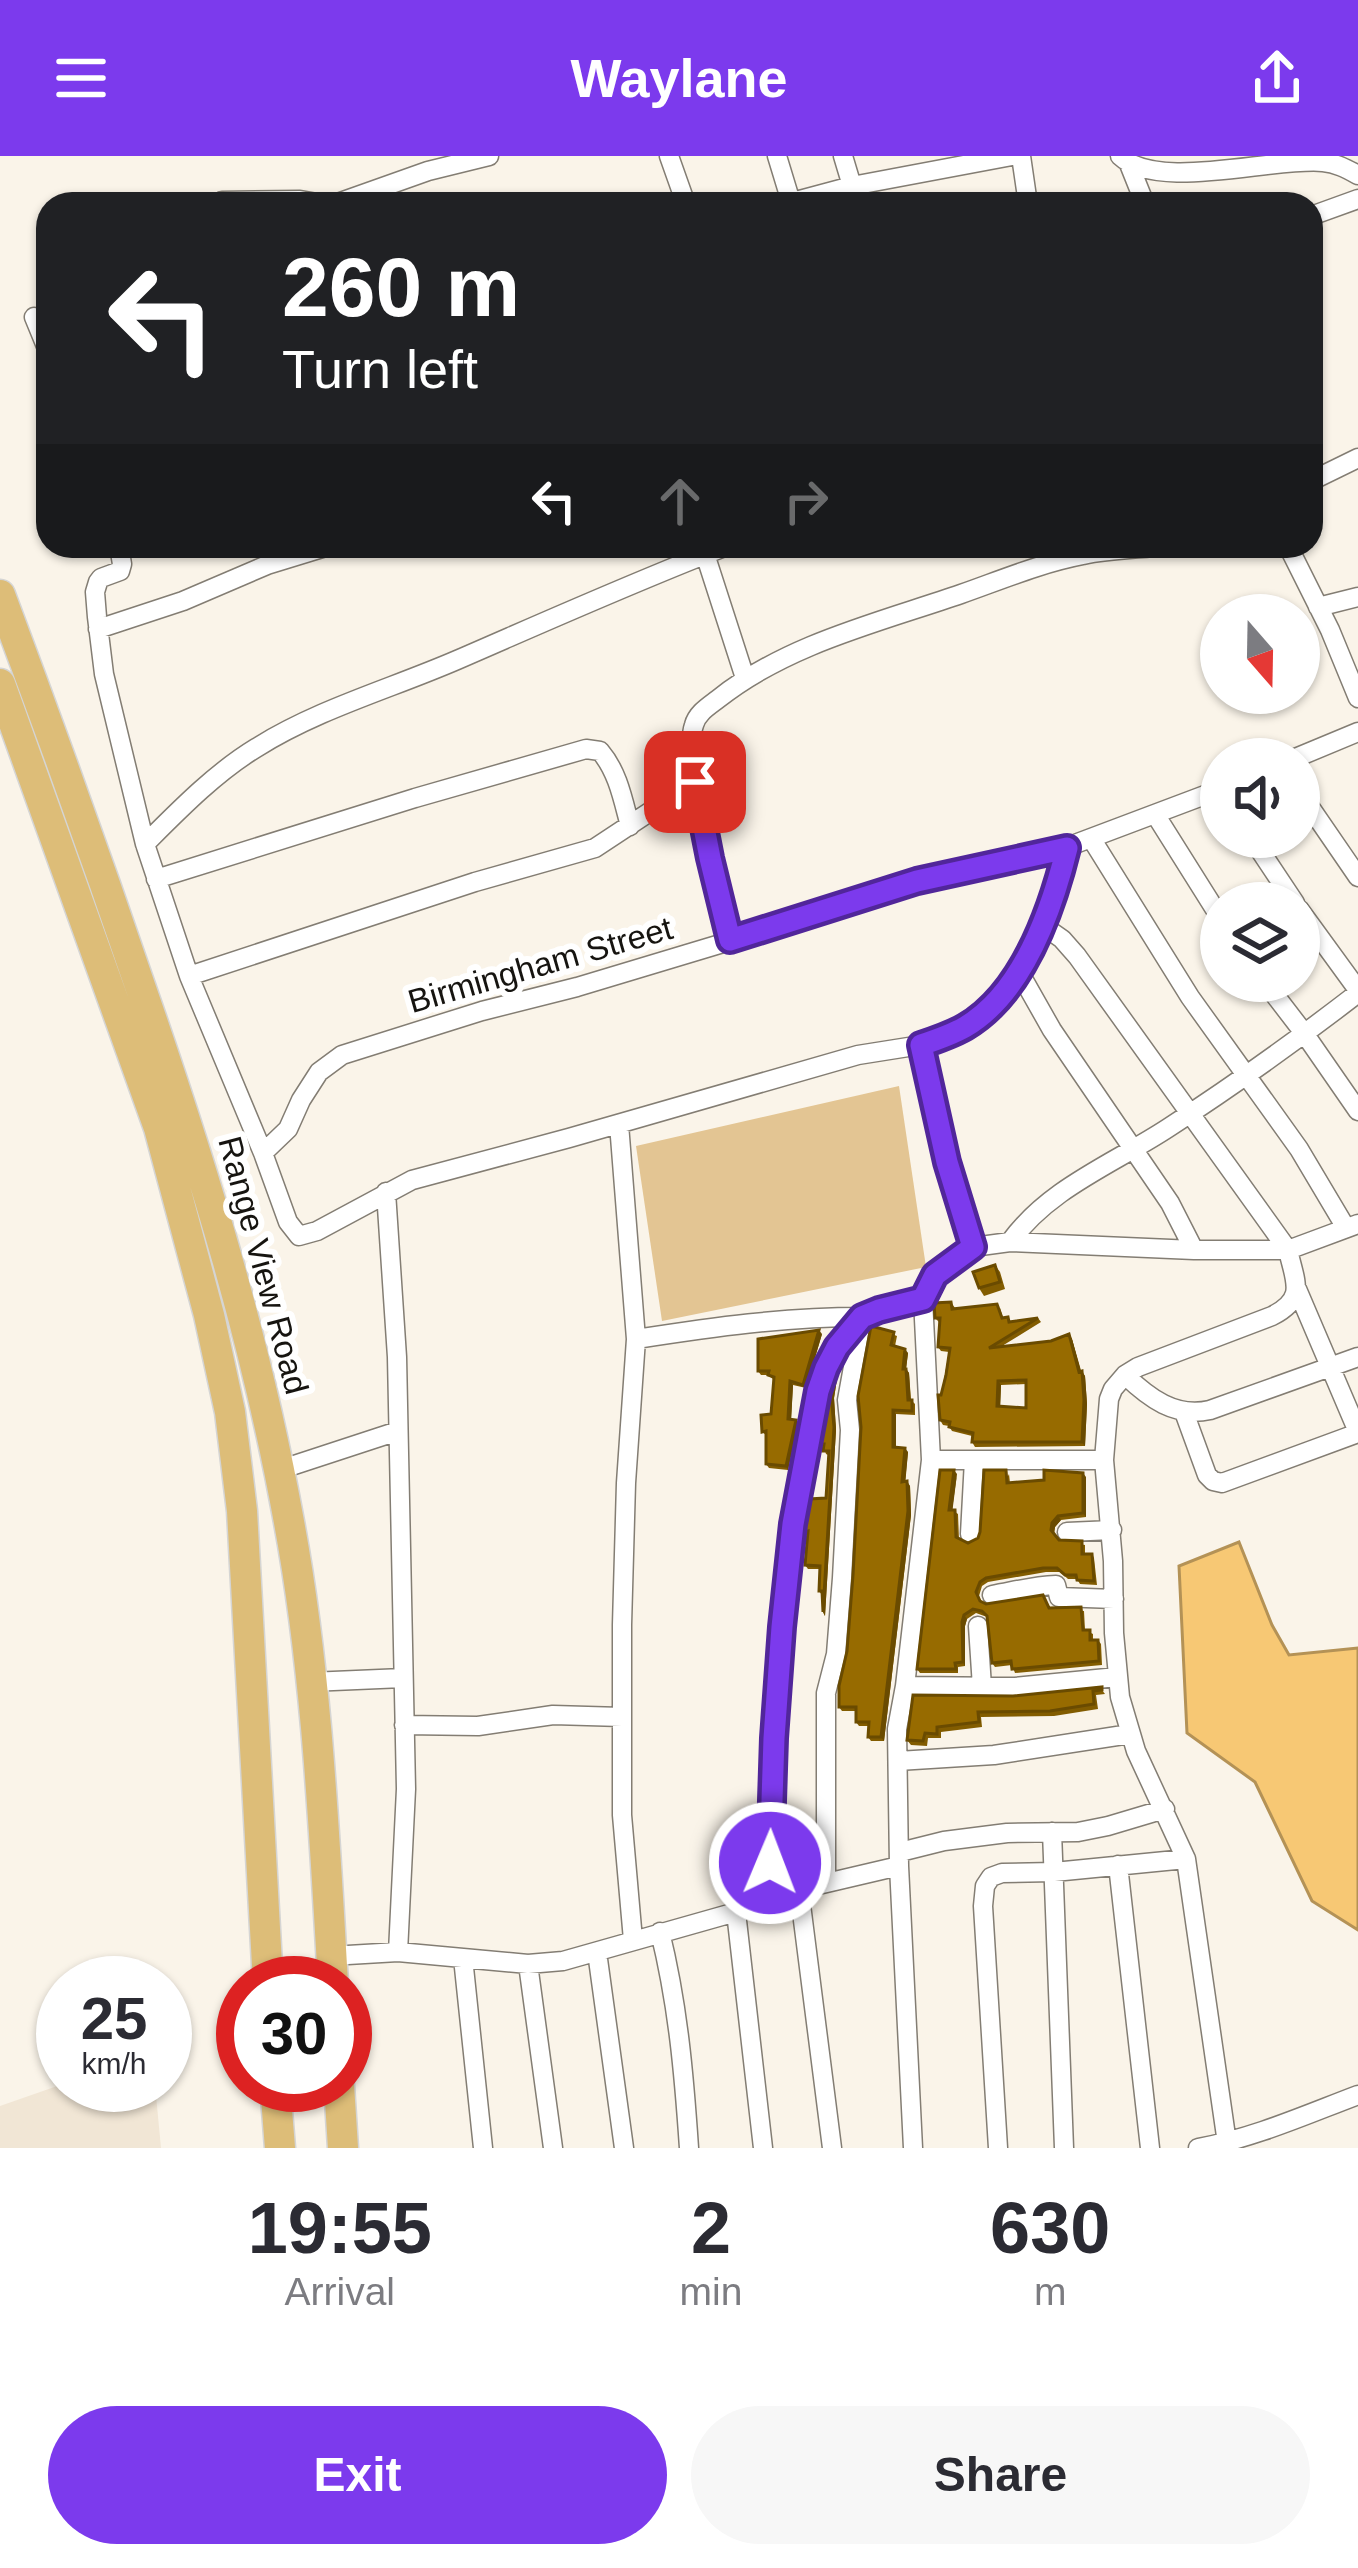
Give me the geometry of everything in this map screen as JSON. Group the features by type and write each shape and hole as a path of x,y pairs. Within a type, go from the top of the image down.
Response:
{"main road":[{"name":"Range View Road","path":"0,595 188,1126 243,1309 290,1525 310,1682 331,1956"},
{"name":"Range View Road","path":"0,684 159,1128 230,1412 242,1511 267,1956"},
{"path":"277,2112 280,2148"},
{"path":"341,2112 343,2148"}],"street":[{"path":"369,192 488,156"},
{"path":"669,156 682,192"},
{"path":"777,156 785,192"},
{"path":"843,156 852,186"},
{"path":"829,192 1016,156 1025,192"},
{"path":"1125,160 1161,171 1318,161 1358,175"},
{"path":"1125,160 1140,192"},
{"path":"1323,212 1358,199"},
{"path":"34,317 36,322"},
{"path":"1323,475 1358,458"},
{"path":"121,558 120,572 101,578 97,585 98,629 104,674 146,844 189,976 288,1222 301,1237 386,1192 440,1171 839,1060 921,1045 967,1026 987,1010 1018,970 1054,896 1067,848"},
{"path":"98,629 292,558"},
{"path":"146,844 256,748 369,693 444,666 695,558"},
{"path":"706,558 745,678"},
{"path":"730,940 695,782 692,746 694,724 701,712 745,678 824,641 1033,558"},
{"path":"1294,558 1312,594"},
{"path":"1320,606 1358,597"},
{"path":"1320,612 1358,698"},
{"path":"1320,748 1351,735 1358,758"},
{"path":"156,879 586,749 596,749 606,757 631,826"},
{"path":"189,976 475,882 595,848 695,782"},
{"name":"Birmingham Street","path":"263,1153 287,1130 319,1072 342,1054 917,881 1067,848 1200,798"},
{"path":"1156,814 1200,885"},
{"path":"1320,821 1358,877"},
{"path":"913,2148 897,1729 931,1460 923,1299 935,1275 973,1247 1010,1242 1288,1250 1352,1226 1190,997 1091,838"},
{"path":"1042,925 1077,956 1288,1250 1297,1289 1358,1432 1222,1483 1207,1475 1184,1412"},
{"path":"1010,1242 1060,1192 1191,1112 1358,991 1320,938"},
{"path":"1018,970 1052,1030 1170,1203 1195,1250"},
{"path":"1280,1002 1358,1112"},
{"path":"921,1045 947,1162 973,1247"},
{"path":"619,1124 636,1340 626,1483 622,1717 622,1815 633,1940"},
{"path":"386,1192 394,1294 406,1789 398,1952"},
{"path":"1214,2146 1186,1859 1130,1734 1117,1677 1112,1530 1104,1460 1109,1399 1113,1389 1138,1367 1288,1308 1297,1289"},
{"path":"636,1340 750,1321 862,1317 923,1299"},
{"path":"826,1883 826,1693 836,1654 842,1578 850,1430 847,1400 862,1317"},
{"path":"771,1896 774,1738 793,1524 818,1391 844,1336 862,1317"},
{"path":"1125,1376 1144,1394 1184,1412 1210,1410 1358,1357"},
{"path":"279,1470 398,1431"},
{"path":"931,1460 1104,1460"},
{"path":"970,1534 974,1460"},
{"path":"1067,1532 1112,1530"},
{"path":"992,1594 1014,1592 1021,1586 1056,1586 1059,1597 1114,1599"},
{"path":"978,1626 982,1687"},
{"path":"905,1686 1015,1687 1117,1677"},
{"path":"310,1682 403,1678"},
{"path":"404,1725 478,1726 553,1715 622,1717"},
{"path":"898,1761 994,1754 1130,1734"},
{"path":"372,1959 398,1952 528,1964 562,1961 736,1912 771,1896 826,1883 944,1841 1007,1833 1078,1832 1165,1809"},
{"path":"1052,1832 1064,2148"},
{"path":"998,2148 982,1895 989,1880 995,1875 1186,1859"},
{"path":"1118,1865 1150,2148"},
{"path":"799,1889 832,2148"},
{"path":"736,1912 764,2148"},
{"path":"660,1932 674,1989 689,2148"},
{"path":"597,1952 624,2148"},
{"path":"463,1958 483,2148"},
{"path":"528,1964 553,2148"},
{"path":"1198,2148 1301,2118 1358,2095"}],"shaded area":[{"path":"899,1086 926,1267 662,1321 636,1146"},
{"path":"1239,1542 1289,1655 1358,1648 1358,1930 1312,1901 1255,1782 1187,1733 1179,1566"},
{"path":"36,2093 36,2112 158,2112 161,2148 0,2148 0,2106"}],"building":[{"path":"995,1265 1000,1282 979,1288 973,1272"},
{"path":"951,1302 952,1309 997,1304 1002,1318 1008,1317 1009,1322 1038,1318 989,1348 1051,1341 1069,1334 1082,1371 1082,1442 972,1442 973,1433 940,1420 938,1395 950,1348 938,1347 940,1318 935,1318 934,1303","holes":["1026,1380 1026,1408 997,1406 998,1381"]},
{"path":"871,1326 894,1332 891,1345 905,1349 903,1369 908,1400 912,1400 912,1411 893,1410 893,1447 905,1448 902,1482 907,1481 908,1511 881,1737 868,1737 869,1722 856,1722 856,1707 839,1707 853,1575 861,1427 858,1396"},
{"path":"819,1330 803,1385 790,1381 788,1419 796,1420 786,1466 766,1464 761,1415 771,1414 774,1377 769,1371 758,1371 758,1339"},
{"path":"835,1375 823,1612 820,1566 805,1565 808,1531 804,1532 809,1499 826,1498 829,1451 819,1444"},
{"path":"940,1470 954,1470 949,1510 955,1510 956,1537 968,1543 980,1532 984,1470 1006,1470 1007,1483 1044,1480 1044,1470 1083,1473 1083,1513 1058,1516 1051,1530 1059,1540 1082,1541 1082,1554 1092,1554 1094,1581 1043,1568 986,1578 976,1592 986,1604 1043,1595 1049,1608 1081,1607 1083,1630 1090,1630 1090,1640 1098,1640 1099,1661 1012,1669 1011,1661 992,1663 987,1616 973,1609 962,1622 963,1662 955,1663 956,1669 917,1669"},
{"path":"1102,1687 1093,1691 1094,1704 1050,1711 978,1712 979,1722 937,1727 937,1734 925,1733 923,1741 907,1740 913,1695 1013,1696"}],"route":[{"path":"695,782 730,940 917,881 1067,848 1054,896 1018,970 987,1010 967,1026 921,1045 947,1162 973,1247 935,1275 923,1299 862,1317 837,1347 818,1391 793,1524 782,1627 770,1863"}]}
